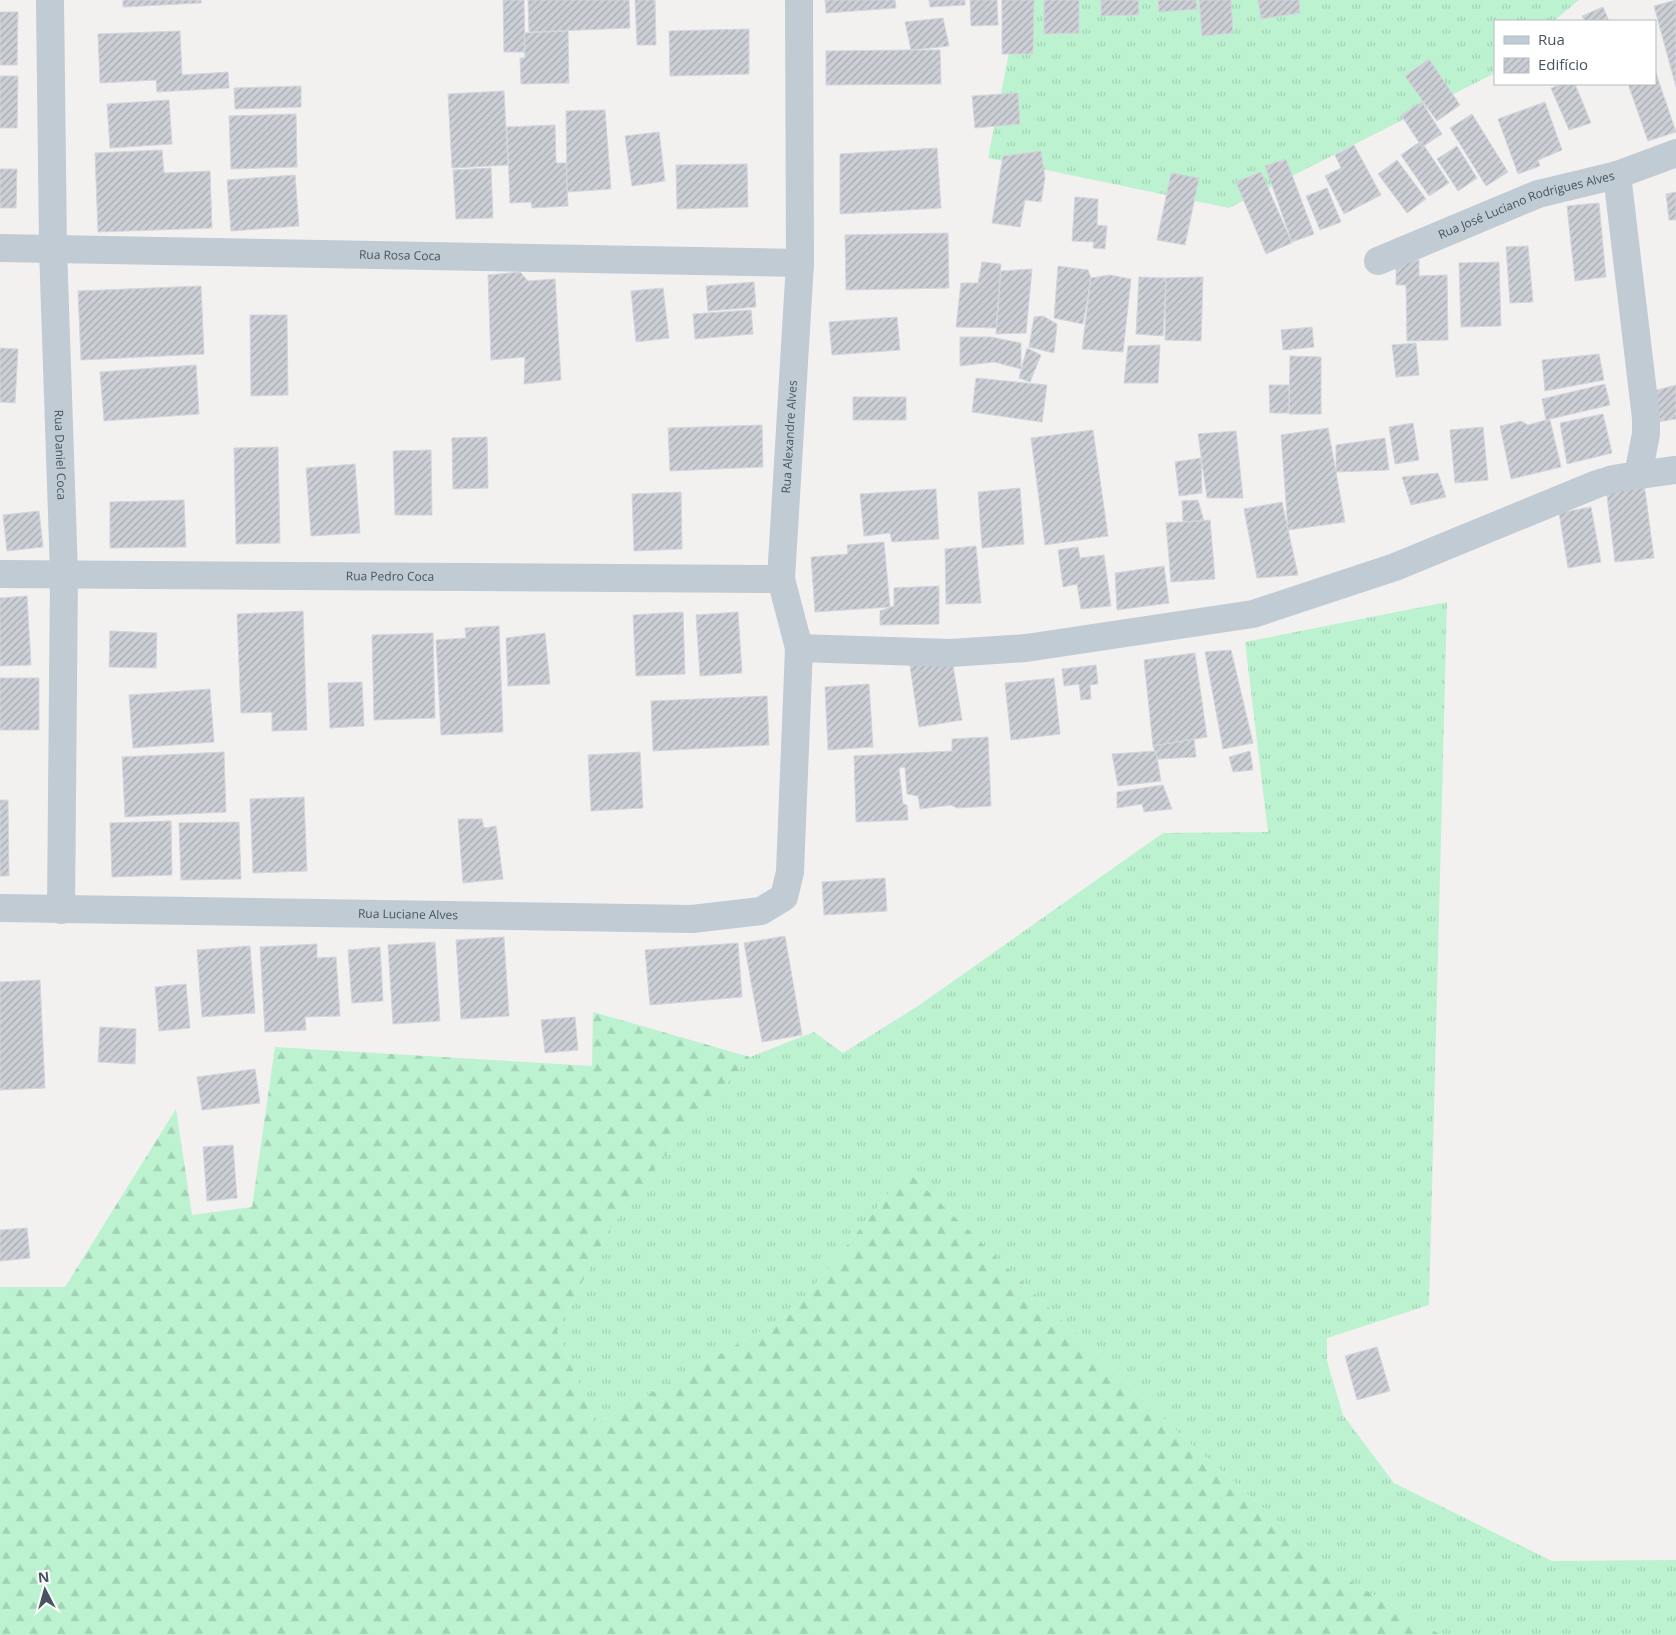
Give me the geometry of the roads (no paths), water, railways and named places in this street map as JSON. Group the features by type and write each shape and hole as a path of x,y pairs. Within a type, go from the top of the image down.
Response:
{"street":[{"name":"Rua Daniel Coca","path":"50,0 53,248 64,573 61,910"},
{"name":"Rua Alexandre Alves","path":"790,872 799,648 781,579 800,263 799,0"},
{"name":"Rua José Luciano Rodrigues Alves","path":"1378,261 1538,194 1617,175 1676,153"},
{"path":"1617,175 1646,418 1646,434 1638,475"},
{"name":"Rua Rosa Coca","path":"0,248 800,263"},
{"path":"799,648 951,652 1026,648 1253,614 1395,567 1597,484 1613,479 1676,470"},
{"name":"Rua Pedro Coca","path":"0,574 781,579"},
{"name":"Rua Luciane Alves","path":"0,908 692,919 761,911 784,897 790,872"}]}
